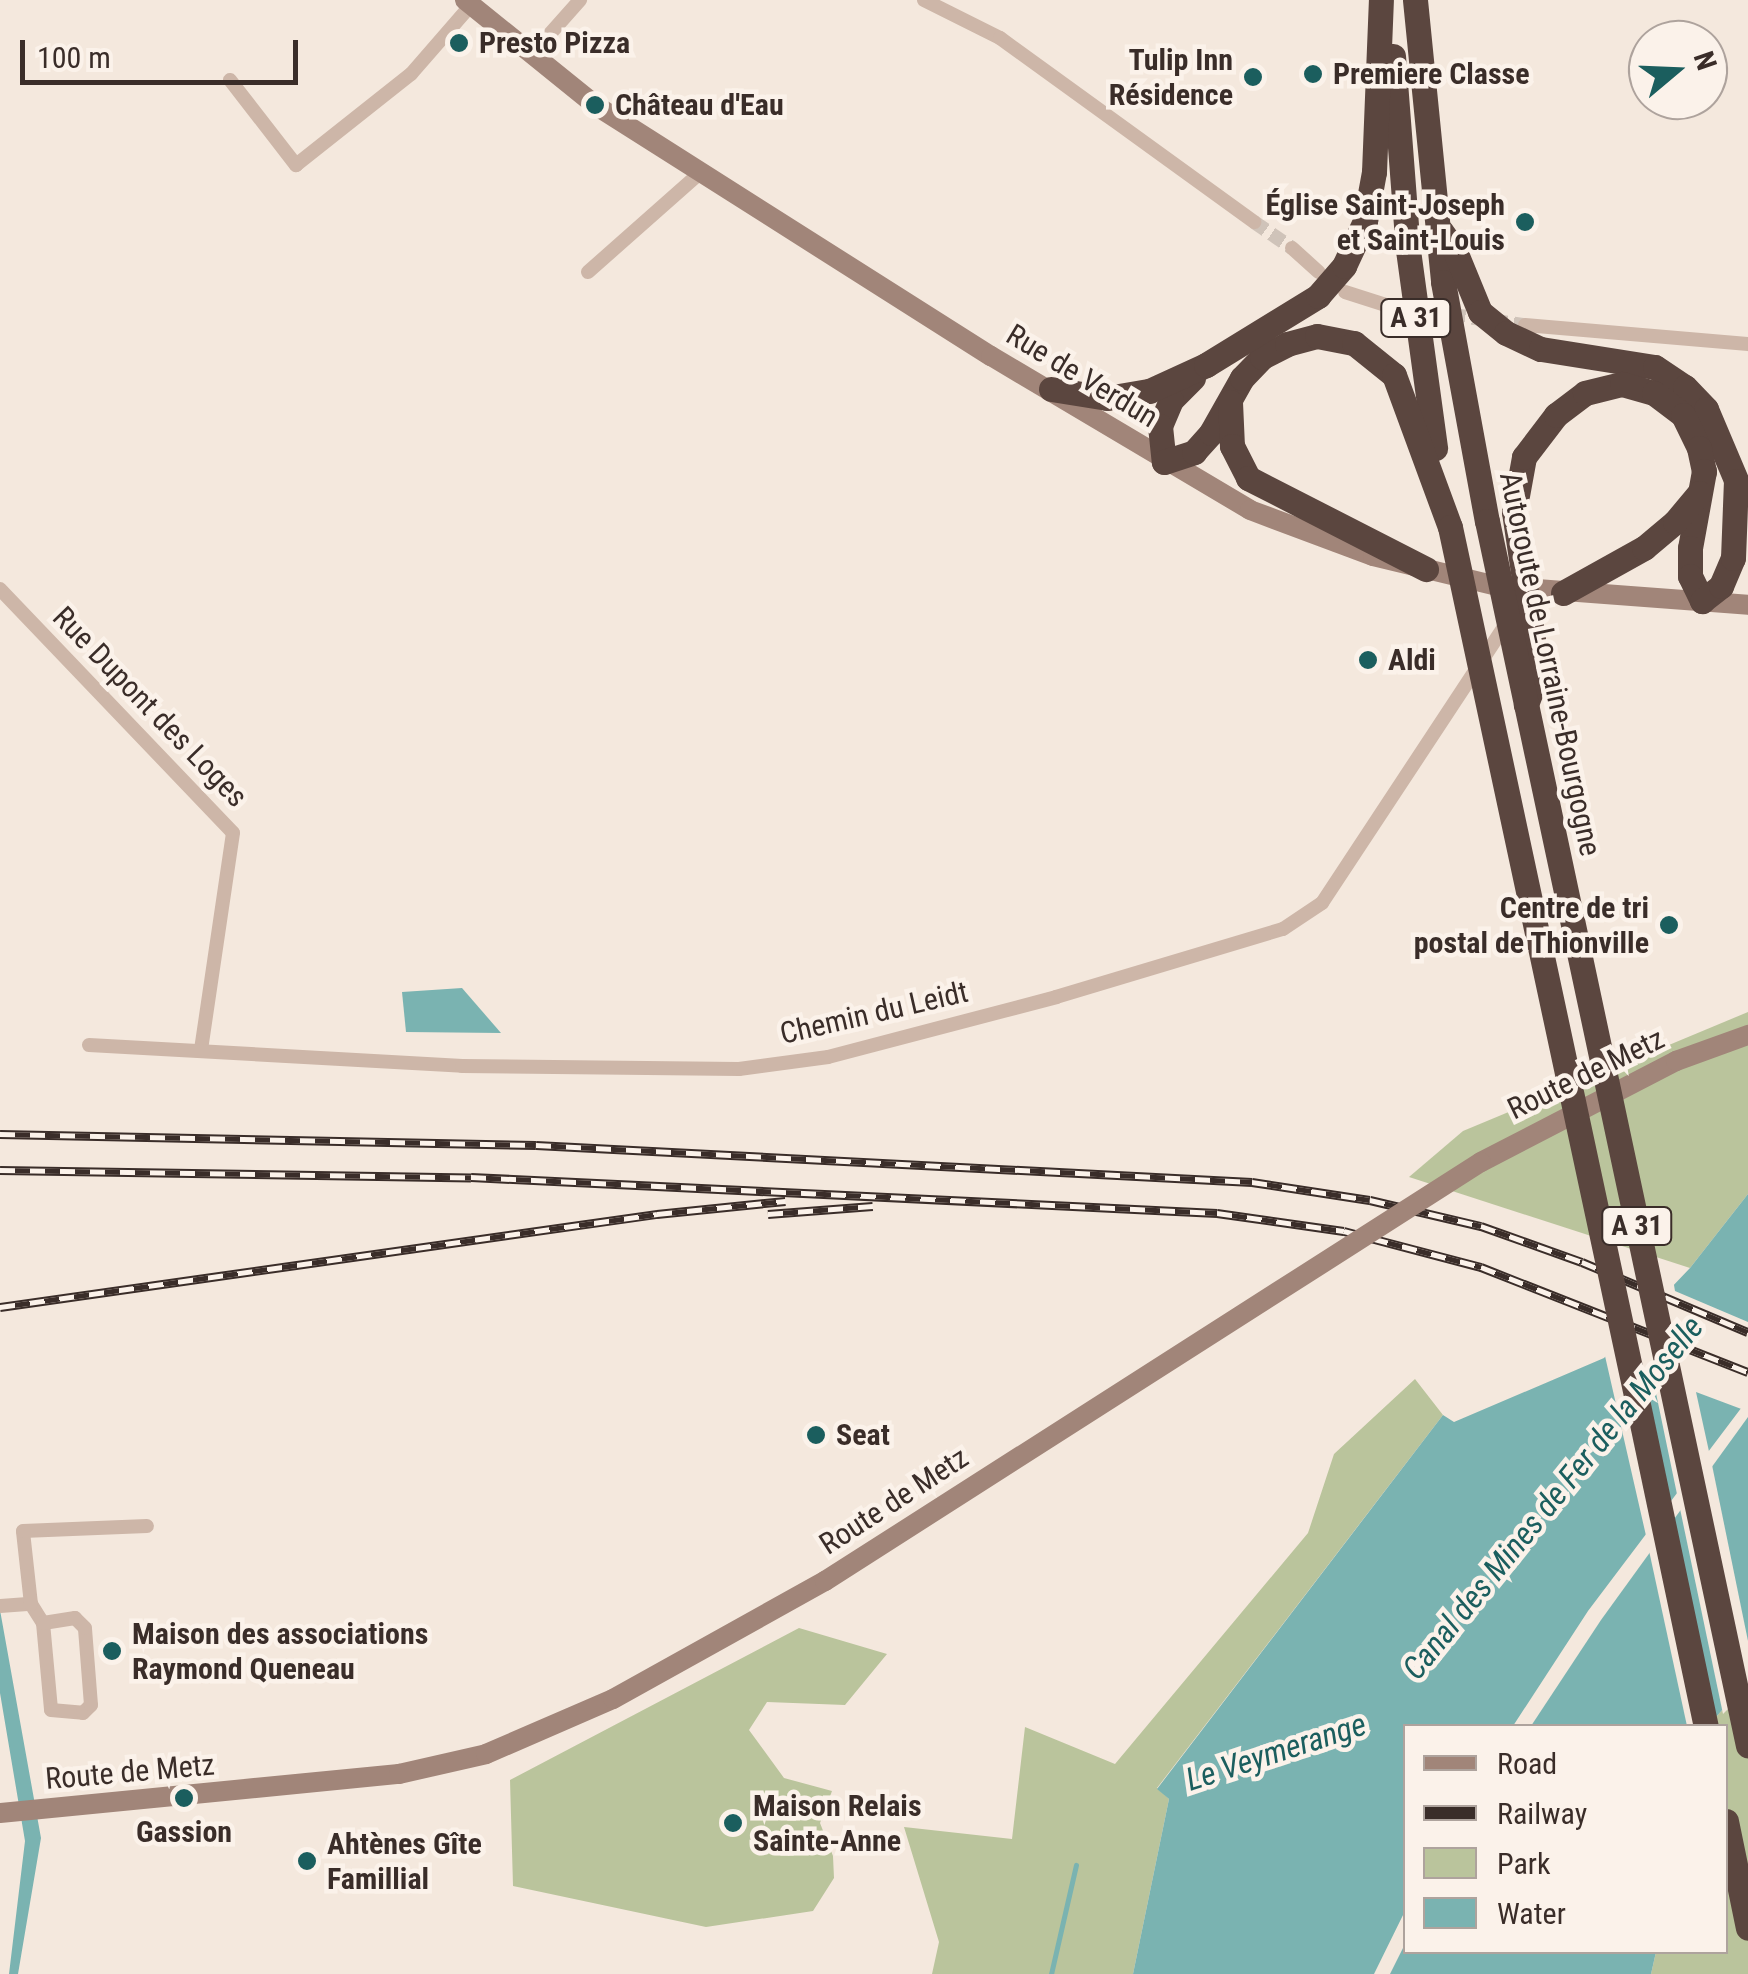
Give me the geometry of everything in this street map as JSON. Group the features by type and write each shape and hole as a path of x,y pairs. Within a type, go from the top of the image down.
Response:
{"highway":[{"path":"1051,389 1106,398 1149,391 1206,365 1318,296 1344,266 1365,221 1374,172 1381,0"},
{"name":"A 31","path":"1389,0 1420,347 1450,527 1706,1724"},
{"name":"Autoroute de Lorraine-Bourgogne","path":"1415,0 1435,223 1452,345 1748,1746"},
{"path":"1435,223 1454,251 1480,312 1506,333 1541,349 1655,367 1685,387 1706,409 1748,507"},
{"path":"1206,365 1171,400 1160,426 1164,462 1194,452 1252,368 1287,344 1316,336 1354,343 1394,375 1450,527"},
{"path":"1526,705 1538,673 1514,512 1524,457 1556,414 1585,394 1622,384 1654,394 1683,415 1699,448 1702,489 1690,548 1690,576 1702,601 1722,586 1732,558 1736,480"},
{"path":"1230,402 1232,446 1248,478 1426,569"},
{"path":"1563,592 1644,548 1675,522 1702,489"},
{"path":"1728,1831 1748,1928"}],"main road":[{"name":"Rue de Verdun","path":"468,2 595,105 700,173 1164,462 1268,519 1373,556 1497,586 1748,605"},
{"name":"Route de Metz","path":"8,1812 399,1774 486,1754 612,1699 825,1581 1480,1162 1676,1060 1748,1035"}],"street":[{"path":"533,54 580,0"},
{"path":"924,0 1000,38 1254,222"},
{"path":"230,80 296,165 411,74 468,2"},
{"path":"588,272 700,173"},
{"path":"1292,248 1319,272"},
{"path":"1345,292 1389,306"},
{"path":"1525,324 1748,344"},
{"path":"1497,586 1503,630"},
{"name":"Rue Dupont des Loges","path":"0,589 232,832 201,1051"},
{"name":"Chemin du Leidt","path":"90,1044 462,1066 738,1069 828,1057 908,1039 1283,929 1322,902 1503,630 1523,590"},
{"path":"43,1623 75,1618 85,1628 90,1706 83,1713 51,1710 43,1623 32,1604 23,1530 146,1526"},
{"path":"3,1606 32,1604"}],"green space":[{"path":"1748,1012 1748,1194 1690,1268 1409,1177 1463,1131"},
{"path":"1415,1379 1443,1415 1157,1788 1169,1799 1133,1974 932,1974 939,1942 904,1827 1012,1839 1025,1727 1115,1764 1308,1533 1334,1454"},
{"path":"799,1628 887,1654 845,1705 767,1702 749,1730 784,1778 832,1791 820,1823 833,1856 834,1878 813,1911 706,1927 513,1886 510,1780"},
{"path":"1748,1681 1748,1974 1651,1974 1656,1954 1728,1954 1728,1724 1710,1724"}],"water":[{"path":"462,988 501,1033 406,1032 402,992"},
{"name":"Canal des Mines de Fer de la Moselle","path":"1748,1194 1748,1399 1588,1611 1514,1724 1403,1724 1403,1915 1374,1974 1133,1974 1169,1799 1157,1789 1443,1415 1454,1422 1604,1358 1690,1268"},
{"path":"1748,1417 1748,1681 1710,1724 1532,1724 1601,1620"},
{"path":"0,1610 41,1838 18,1974 9,1974 25,1841 0,1693"},
{"path":"1403,1948 1403,1954 1656,1954 1651,1974 1390,1974"}],"pier":[{"path":"1673,1279 1675,1291 1748,1322 1748,1407 1744,1410 1696,1392 1710,1456 1678,1499 1652,1374 1643,1371 1672,1507 1647,1540 1605,1356 1607,1348"},
{"path":"1711,1460 1748,1641 1748,1689 1723,1714 1679,1504"},
{"path":"1673,1512 1713,1724 1687,1724 1648,1546"}],"waterway":[{"name":"Le Veymerange","path":"1051,1974 1076,1865"}],"tunnel":[{"path":"1254,222 1292,248"},
{"path":"1389,306 1525,325"}],"railway":[{"path":"0,1134 536,1145 1252,1182 1370,1200 1481,1226 1582,1262 1748,1332"},
{"path":"0,1170 471,1177 1217,1213 1344,1231 1481,1267 1748,1372"},
{"path":"0,1307 657,1214 785,1201"},
{"path":"768,1214 873,1206"}],"place":[{"name":"Presto Pizza","path":"459,43"},
{"name":"Premiere Classe","path":"1313,74"},
{"name":"Tulip Inn Résidence","path":"1253,77"},
{"name":"Château d'Eau","path":"595,105"},
{"name":"Église Saint-Joseph et Saint-Louis","path":"1525,222"},
{"name":"Aldi","path":"1368,660"},
{"name":"Centre de tri postal de Thionville","path":"1669,925"},
{"name":"Seat","path":"816,1435"},
{"name":"Maison des associations Raymond Queneau","path":"112,1651"},
{"name":"Gassion","path":"184,1798"},
{"name":"Maison Relais Sainte-Anne","path":"733,1823"},
{"name":"Ahtènes Gîte Famillial","path":"307,1861"}]}
